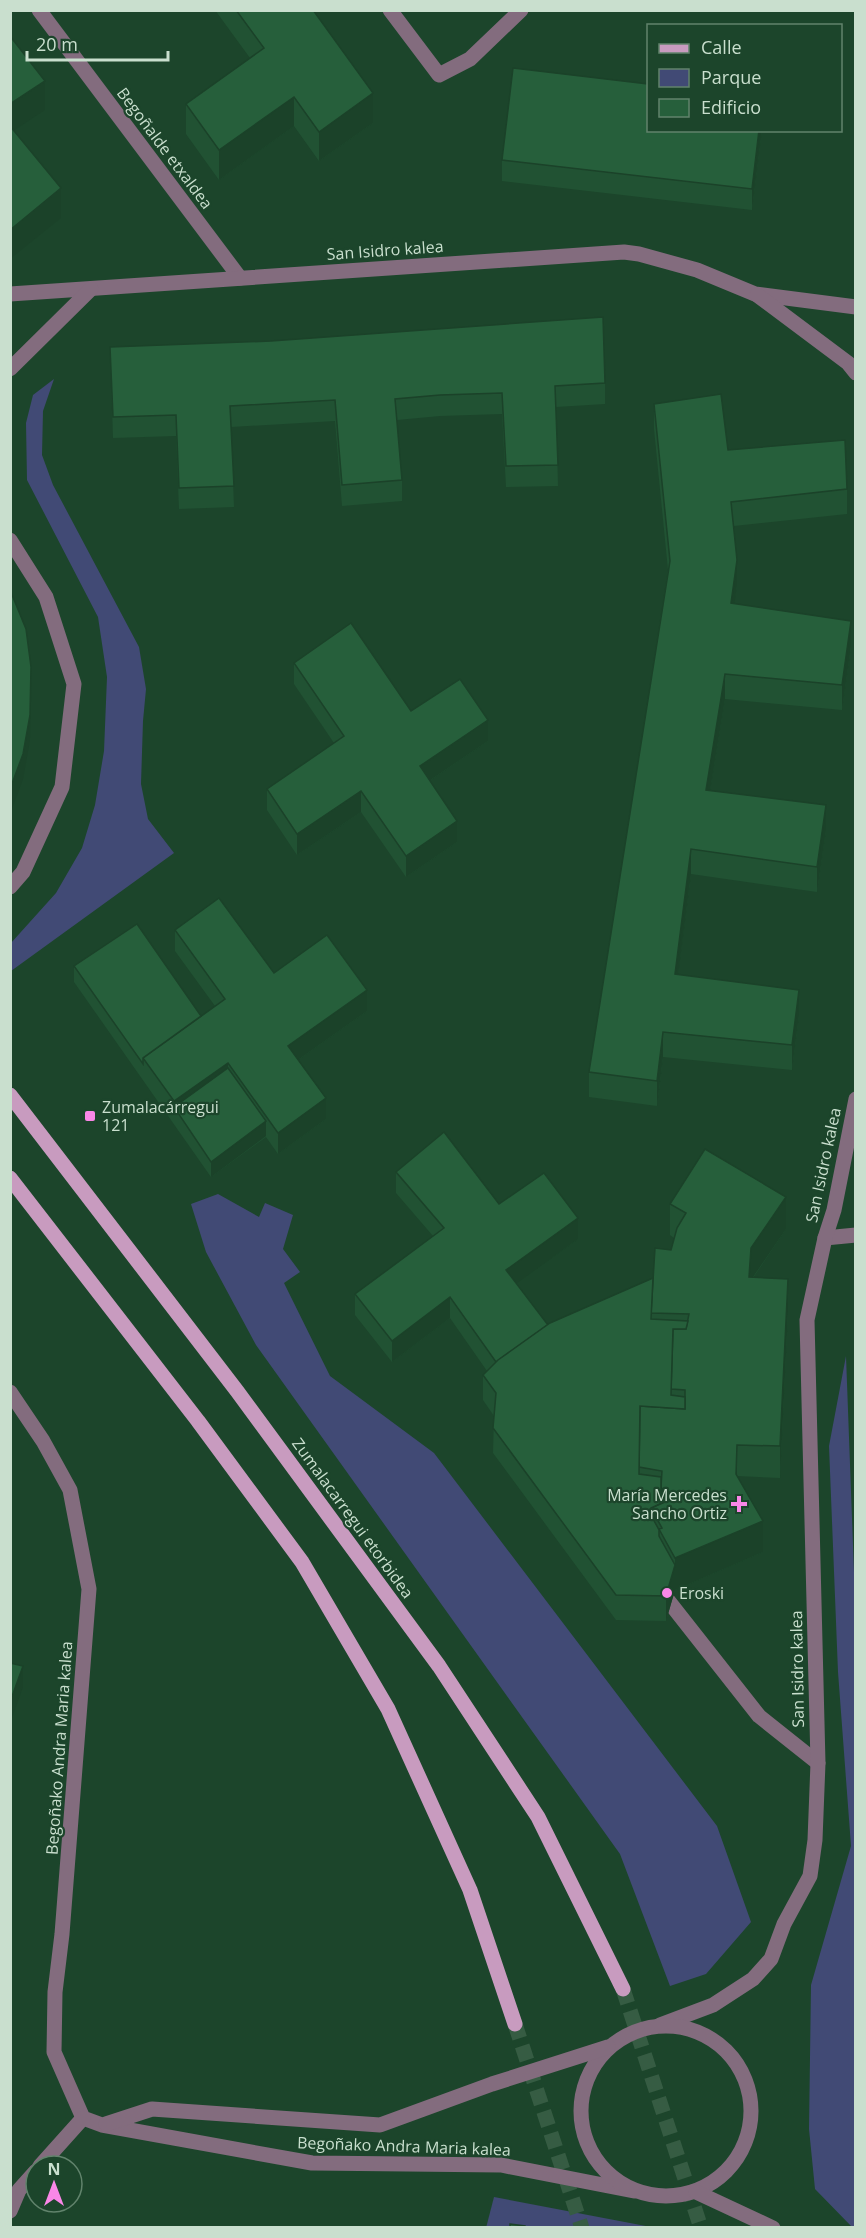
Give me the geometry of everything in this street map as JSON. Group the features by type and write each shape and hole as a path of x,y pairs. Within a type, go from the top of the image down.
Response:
{"main road":[{"name":"Zumalacarregui etorbidea","path":"10,1095 237,1391 439,1666 538,1817 623,1989"},
{"path":"10,1178 198,1421 302,1562 393,1720 470,1890 515,2024"}],"street":[{"name":"Begoñalde etxaldea","path":"39,10 240,278"},
{"path":"390,10 439,75 470,59 522,10"},
{"name":"San Isidro kalea","path":"10,294 624,252 697,270 755,294 848,363 855,374"},
{"path":"10,369 91,289"},
{"name":"San Isidro kalea","path":"755,294 855,307"},
{"path":"10,540 46,597 74,684 62,787 23,872 10,887"},
{"name":"San Isidro kalea","path":"660,2025 713,2005 753,1979 771,1959 784,1924 810,1876 815,1839 818,1763 807,1320 825,1238 834,1210 855,1099"},
{"name":"San Isidro kalea","path":"825,1238 855,1235"},
{"name":"Begoñako Andra Maria kalea","path":"10,1392 44,1441 70,1490 89,1589 55,2002 54,2052 83,2118 102,2125 312,2163 501,2165 634,2191"},
{"path":"650,1577 759,1716 818,1763"},
{"path":"660,2025 687,2028 712,2039 732,2057 746,2080 752,2106 749,2134 738,2158 719,2178 696,2192 673,2196 651,2196 634,2191 609,2176 591,2153 581,2126 581,2097 590,2069 608,2047 632,2032 660,2025"},
{"name":"Begoñako Andra Maria kalea","path":"102,2125 152,2109 380,2125 492,2084 608,2047"},
{"path":"51,2154 83,2118"},
{"path":"10,2211 19,2190 24,2184"},
{"path":"696,2192 773,2228"}],"green space":[{"path":"54,379 43,411 42,455 53,485 139,647 146,689 141,784 148,819 174,853 11,971 11,943 56,893 82,848 95,805 104,751 107,677 98,617 27,480 26,423 33,395"},
{"path":"218,1194 259,1217 265,1203 293,1215 283,1249 300,1272 284,1283 330,1376 434,1453 717,1826 751,1922 706,1974 670,1986 620,1854 256,1345 206,1252 191,1204"},
{"path":"846,1356 856,1626 855,2228 815,2189 809,2129 811,1985 851,1846 838,1672 829,1446"},
{"path":"494,2197 651,2227 486,2228"}],"building":[{"path":"236,10 313,10 373,93 319,132 294,97 219,150 186,104 264,48"},
{"path":"10,36 45,81 10,104"},
{"path":"513,68 647,84 647,132 759,132 752,189 502,160"},
{"path":"10,126 61,188 10,230"},
{"path":"603,317 605,383 555,386 558,465 506,466 502,393 395,399 402,480 342,485 335,400 230,406 234,486 179,488 176,415 113,417 110,347 271,341"},
{"path":"721,394 728,450 845,440 847,489 731,502 737,560 731,603 851,621 842,685 725,674 706,790 826,805 817,867 691,849 675,974 799,990 792,1045 663,1032 657,1081 589,1072 670,561 654,404"},
{"path":"10,590 26,629 31,667 30,715 23,754 10,789"},
{"path":"351,623 411,711 460,679 488,720 420,766 457,821 406,856 361,791 297,834 267,789 344,736 294,663"},
{"path":"219,898 274,973 327,935 367,990 288,1046 326,1098 278,1133 228,1063 174,1101 143,1058 225,999 175,930"},
{"path":"137,924 201,1016 143,1058 143,1064 74,966"},
{"path":"228,1068 266,1121 211,1162 174,1107"},
{"path":"444,1132 499,1204 544,1173 578,1218 506,1270 548,1325 496,1362 450,1297 392,1341 355,1294 444,1228 396,1172"},
{"path":"705,1149 786,1197 751,1248 749,1277 788,1279 780,1446 737,1445 736,1474 763,1521 675,1558 659,1529 662,1528 651,1508 670,1500 661,1487 662,1471 639,1467 640,1406 685,1409 685,1390 671,1389 673,1329 686,1329 689,1314 651,1313 655,1248 671,1250 677,1228 686,1213 670,1204"},
{"path":"653,1278 651,1319 688,1321 686,1329 673,1329 671,1395 685,1397 685,1409 640,1406 639,1474 661,1477 661,1494 666,1501 651,1508 651,1515 659,1530 659,1536 675,1565 666,1596 616,1595 493,1428 496,1393 483,1375 498,1360 550,1323"},
{"path":"10,1663 23,1666 10,1702"},
{"path":"510,2224 525,2226 525,2228 510,2228"}],"tunnel":[{"path":"623,1989 701,2228"},
{"path":"515,2024 582,2228"}],"place":[{"name":"Zumalacárregui 121","path":"90,1116"},
{"name":"María Mercedes Sancho Ortiz","path":"739,1504"},
{"name":"Eroski","path":"667,1593"}]}
